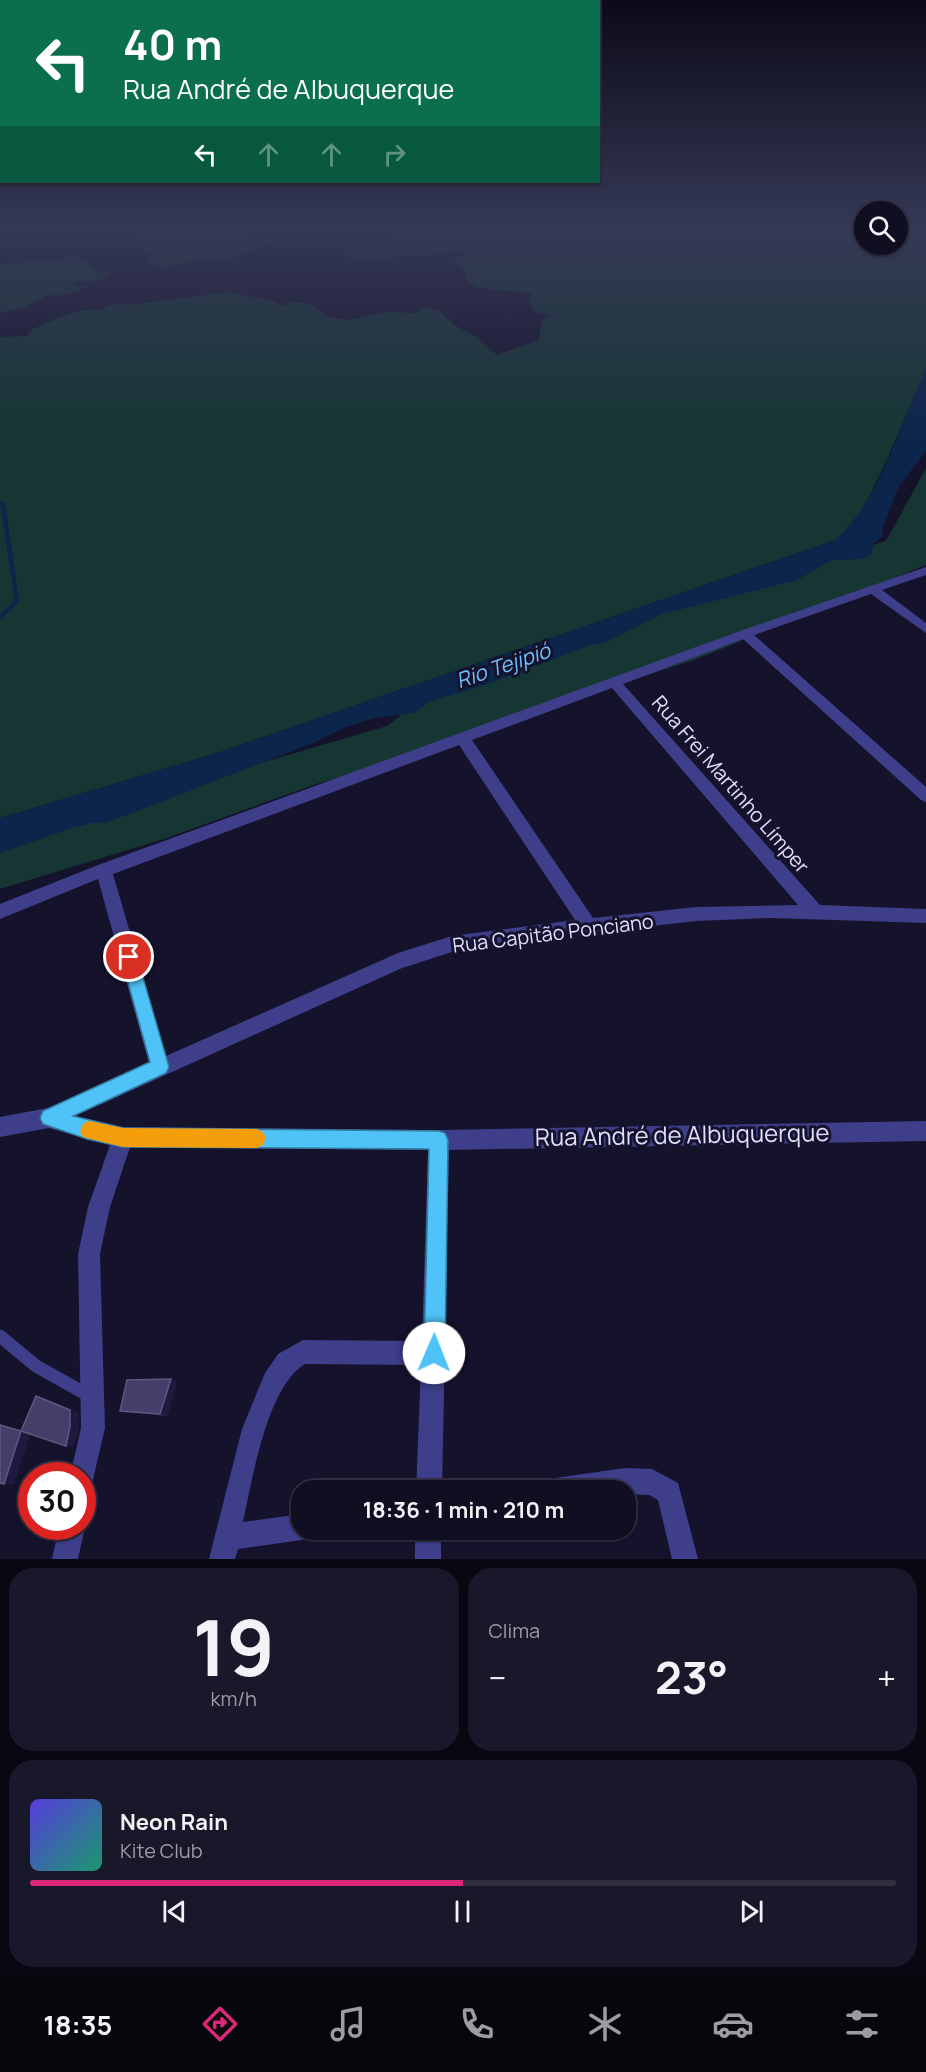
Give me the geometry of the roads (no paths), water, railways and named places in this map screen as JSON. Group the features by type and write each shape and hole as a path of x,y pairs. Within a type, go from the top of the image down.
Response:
{"street":[{"path":"0,912 104,870 463,740 745,634 926,571"},
{"path":"872,590 926,629"},
{"path":"745,634 926,796"},
{"name":"Rua Frei Martinho Límper","path":"615,683 815,912"},
{"path":"463,740 589,926"},
{"path":"104,870 160,1067"},
{"name":"Rua Capitão Ponciano","path":"0,1127 49,1118 398,961 452,944 511,934 696,914 815,912 926,916"},
{"name":"Rua André de Albuquerque","path":"49,1118 87,1130 123,1137 439,1140 859,1130 926,1131"},
{"path":"86,1462 93,1428 89,1254 99,1207 123,1137"},
{"path":"429,1480 439,1140"},
{"path":"225,1548 269,1389 292,1358 303,1352 434,1353"},
{"path":"636,1481 652,1482 669,1492 685,1559"},
{"path":"225,1548 291,1530"},
{"path":"65,1559 69,1540"},
{"path":"428,1540 428,1559"}],"lane":[{"path":"0,1336 18,1348 29,1361 71,1382 93,1399"}],"water":[{"name":"Rio Tejipió","path":"926,369 926,451 898,488 883,526 882,537 874,543 872,554 865,559 832,560 797,580 662,614 604,643 590,645 491,683 429,702 415,713 375,718 343,728 313,743 105,823 92,823 72,828 0,853 0,818 220,752 835,540 852,523 878,482"}],"waterway":[{"path":"0,503 3,505 17,601 0,617"}]}
